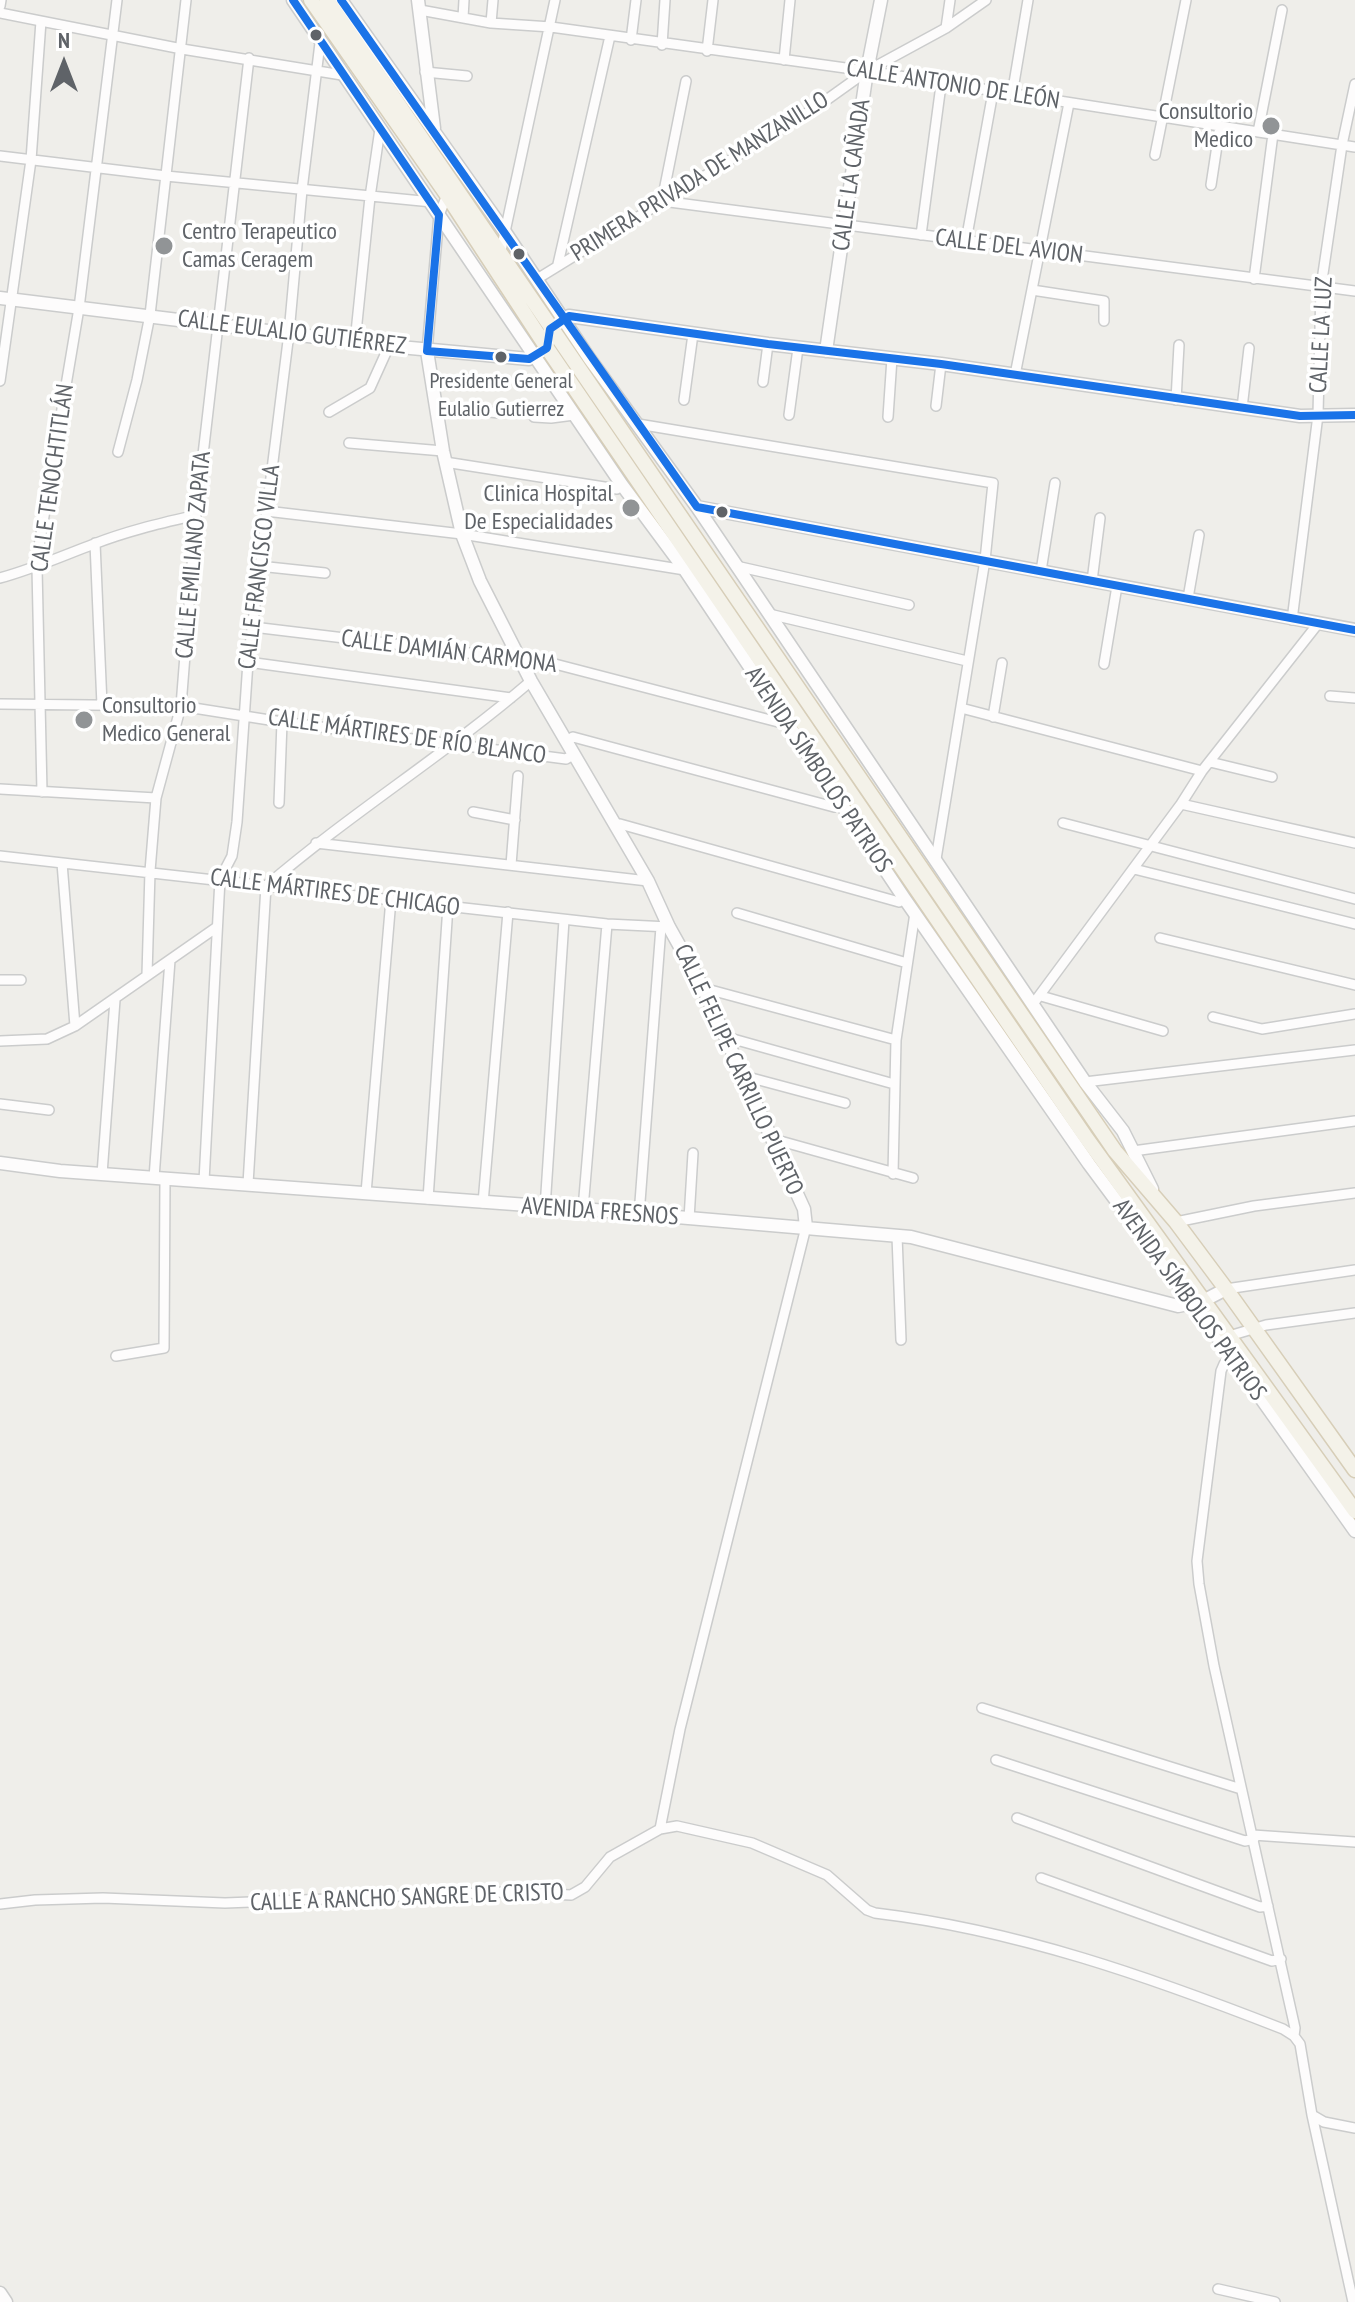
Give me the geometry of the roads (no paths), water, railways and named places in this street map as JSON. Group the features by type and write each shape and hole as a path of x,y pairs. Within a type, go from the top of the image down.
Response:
{"main road":[{"name":"AVENIDA SÍMBOLOS PATRIOS","path":"311,0 497,269 541,351 1198,1302 1229,1336 1355,1511"},
{"name":"AVENIDA SÍMBOLOS PATRIOS","path":"327,0 1115,1151 1176,1222 1355,1470"},
{"path":"1085,1136 1089,1164"}],"street":[{"path":"0,6 1,0"},
{"name":"CALLE TENOCHTITLÁN","path":"42,792 37,568 79,308 117,0"},
{"path":"118,452 150,315 186,0"},
{"name":"AVENIDA SÍMBOLOS PATRIOS","path":"293,0 439,215 541,351 574,415 685,570 904,898 1089,1164 1198,1302 1232,1357 1355,1531"},
{"name":"AVENIDA SÍMBOLOS PATRIOS","path":"341,0 505,232 589,358 697,507 936,859 1037,1000 1085,1082 1123,1131 1161,1206"},
{"path":"463,18 464,0"},
{"path":"491,23 493,0"},
{"path":"497,269 555,0"},
{"path":"631,40 636,0"},
{"path":"662,45 665,0"},
{"path":"707,51 713,0"},
{"path":"784,60 790,0"},
{"name":"CALLE LA CAÑADA","path":"826,351 867,71 881,0"},
{"path":"946,28 950,0"},
{"name":"PRIMERA PRIVADA DE MANZANILLO","path":"537,279 818,106 867,71 946,28 986,0"},
{"path":"1012,95 1028,0"},
{"path":"1155,155 1186,0"},
{"path":"419,5 425,72 440,166"},
{"name":"CALLE ANTONIO DE LEÓN","path":"419,5 491,23 551,27 662,45 867,71 941,85 1355,147"},
{"path":"1258,132 1282,10"},
{"path":"0,13 182,49 342,75"},
{"path":"0,381 7,299 31,160 41,21"},
{"path":"558,264 610,36"},
{"name":"CALLE FRANCISCO VILLA","path":"204,1181 220,879 232,856 248,662 289,333 320,43"},
{"name":"CALLE EMILIANO ZAPATA","path":"147,975 156,798 181,706 196,515 249,58"},
{"path":"425,72 467,76"},
{"path":"662,201 686,81"},
{"name":"CALLE LA LUZ","path":"1292,620 1318,415 1321,287 1342,145 1355,84"},
{"path":"921,235 941,85"},
{"path":"966,241 993,92"},
{"path":"1015,375 1069,103"},
{"path":"1211,185 1220,126"},
{"path":"355,342 380,129"},
{"path":"1254,279 1273,134"},
{"path":"0,156 432,202"},
{"path":"427,351 439,215 447,195"},
{"name":"CALLE DEL AVION","path":"662,201 1355,291"},
{"path":"1032,290 1104,301 1104,321"},
{"name":"CALLE EULALIO GUTIÉRREZ","path":"7,299 427,351 529,359 541,351"},
{"path":"541,351 550,329 569,316 798,348 941,364 1176,400 1318,415 1355,415"},
{"path":"684,400 693,334"},
{"path":"763,382 768,344"},
{"path":"1176,400 1179,345"},
{"path":"329,412 370,388 389,346"},
{"path":"789,415 798,348"},
{"path":"1242,408 1249,348"},
{"name":"CALLE FELIPE CARRILLO PUERTO","path":"427,351 444,456 462,534 480,581 531,681 648,881 665,927 703,988 804,1209 806,1227 680,1729 660,1829"},
{"path":"577,367 589,358"},
{"path":"888,417 892,358"},
{"path":"936,406 941,364"},
{"path":"436,406 499,413"},
{"path":"534,417 574,415"},
{"path":"638,424 993,483 985,560 936,859"},
{"path":"349,443 444,456 617,489 622,485"},
{"path":"1041,571 1055,483"},
{"path":"697,507 1355,630"},
{"path":"266,511 462,534 685,570"},
{"path":"0,578 37,568 95,543 196,515"},
{"path":"1092,581 1100,518"},
{"path":"1188,598 1199,535"},
{"path":"95,543 102,705"},
{"path":"259,566 325,573"},
{"path":"736,566 909,605"},
{"path":"1104,664 1117,586"},
{"path":"769,614 967,661"},
{"path":"1163,1031 1037,1000 1202,771 1317,625"},
{"name":"CALLE DAMIÁN CARMONA","path":"253,627 519,659 528,657 778,722 783,719"},
{"path":"248,662 511,698"},
{"path":"993,717 1002,663"},
{"path":"248,1184 266,886 316,843 454,743 531,681"},
{"path":"1330,696 1355,698"},
{"name":"CALLE MÁRTIRES DE RÍO BLANCO","path":"0,704 181,706 566,759 573,755"},
{"path":"961,708 1202,771"},
{"path":"279,803 282,722"},
{"path":"566,741 573,737 834,807 839,804"},
{"path":"1210,762 1272,777"},
{"path":"511,865 518,776"},
{"path":"0,789 156,798"},
{"path":"1181,804 1355,843"},
{"path":"473,812 515,820"},
{"path":"1063,823 1355,899"},
{"path":"615,826 620,824 899,902 904,898"},
{"path":"316,843 648,881"},
{"name":"CALLE MÁRTIRES DE CHICAGO","path":"0,856 564,920 665,927"},
{"path":"62,863 75,1026"},
{"path":"1134,869 1355,924"},
{"path":"366,1193 391,899"},
{"path":"428,1199 448,906"},
{"path":"483,1203 508,912"},
{"path":"737,913 907,963"},
{"path":"893,1174 896,1040 915,913"},
{"path":"545,1208 564,920"},
{"path":"583,1209 607,924"},
{"path":"0,1041 47,1039 75,1026 217,927"},
{"path":"639,1215 665,927"},
{"path":"1160,938 1355,985"},
{"path":"116,1356 164,1348 160,1179 170,960"},
{"path":"0,980 21,980"},
{"path":"703,988 896,1040"},
{"path":"102,1174 115,1000"},
{"path":"1213,1017 1262,1029 1355,1014"},
{"path":"726,1037 894,1084"},
{"path":"1085,1082 1355,1050"},
{"path":"744,1076 845,1103"},
{"path":"0,1104 49,1110"},
{"path":"1133,1151 1355,1121"},
{"path":"773,1139 913,1178"},
{"path":"689,1219 693,1153"},
{"name":"AVENIDA FRESNOS","path":"0,1163 60,1171 583,1209 897,1236 1167,1304 1178,1306 1198,1302"},
{"path":"1176,1222 1254,1206 1355,1193"},
{"path":"897,1236 901,1340"},
{"path":"1198,1302 1226,1289 1355,1270"},
{"path":"1229,1336 1355,1313"},
{"path":"1232,1357 1221,1371 1197,1561 1214,1666 1281,1959 1294,2036"},
{"path":"982,1708 1241,1789"},
{"path":"996,1760 1245,1841 1262,1833 1355,1842"},
{"path":"1017,1818 1260,1907 1268,1906"},
{"path":"660,1829 677,1826 752,1843 827,1875 867,1910 875,1913 938,1920 1118,1967 1254,2017 1294,2036 1300,2044 1312,2115 1353,2302"},
{"name":"CALLE A RANCHO SANGRE DE CRISTO","path":"0,1904 103,1898 225,1903 506,1892 571,1895 585,1887 610,1857 660,1829"},
{"path":"1041,1878 1272,1961 1281,1959"},
{"path":"1312,2115 1324,2122 1355,2128"},
{"path":"1218,2289 1275,2302"},
{"path":"0,2293 6,2302"}],"place":[{"name":"Consultorio Medico","path":"1271,126"},
{"name":"Centro Terapeutico Camas Ceragem","path":"164,246"},
{"name":"Presidente General Eulalio Gutierrez","path":"501,357"},
{"name":"Clinica Hospital De Especialidades","path":"631,508"},
{"name":"Consultorio Medico General","path":"84,720"}]}
